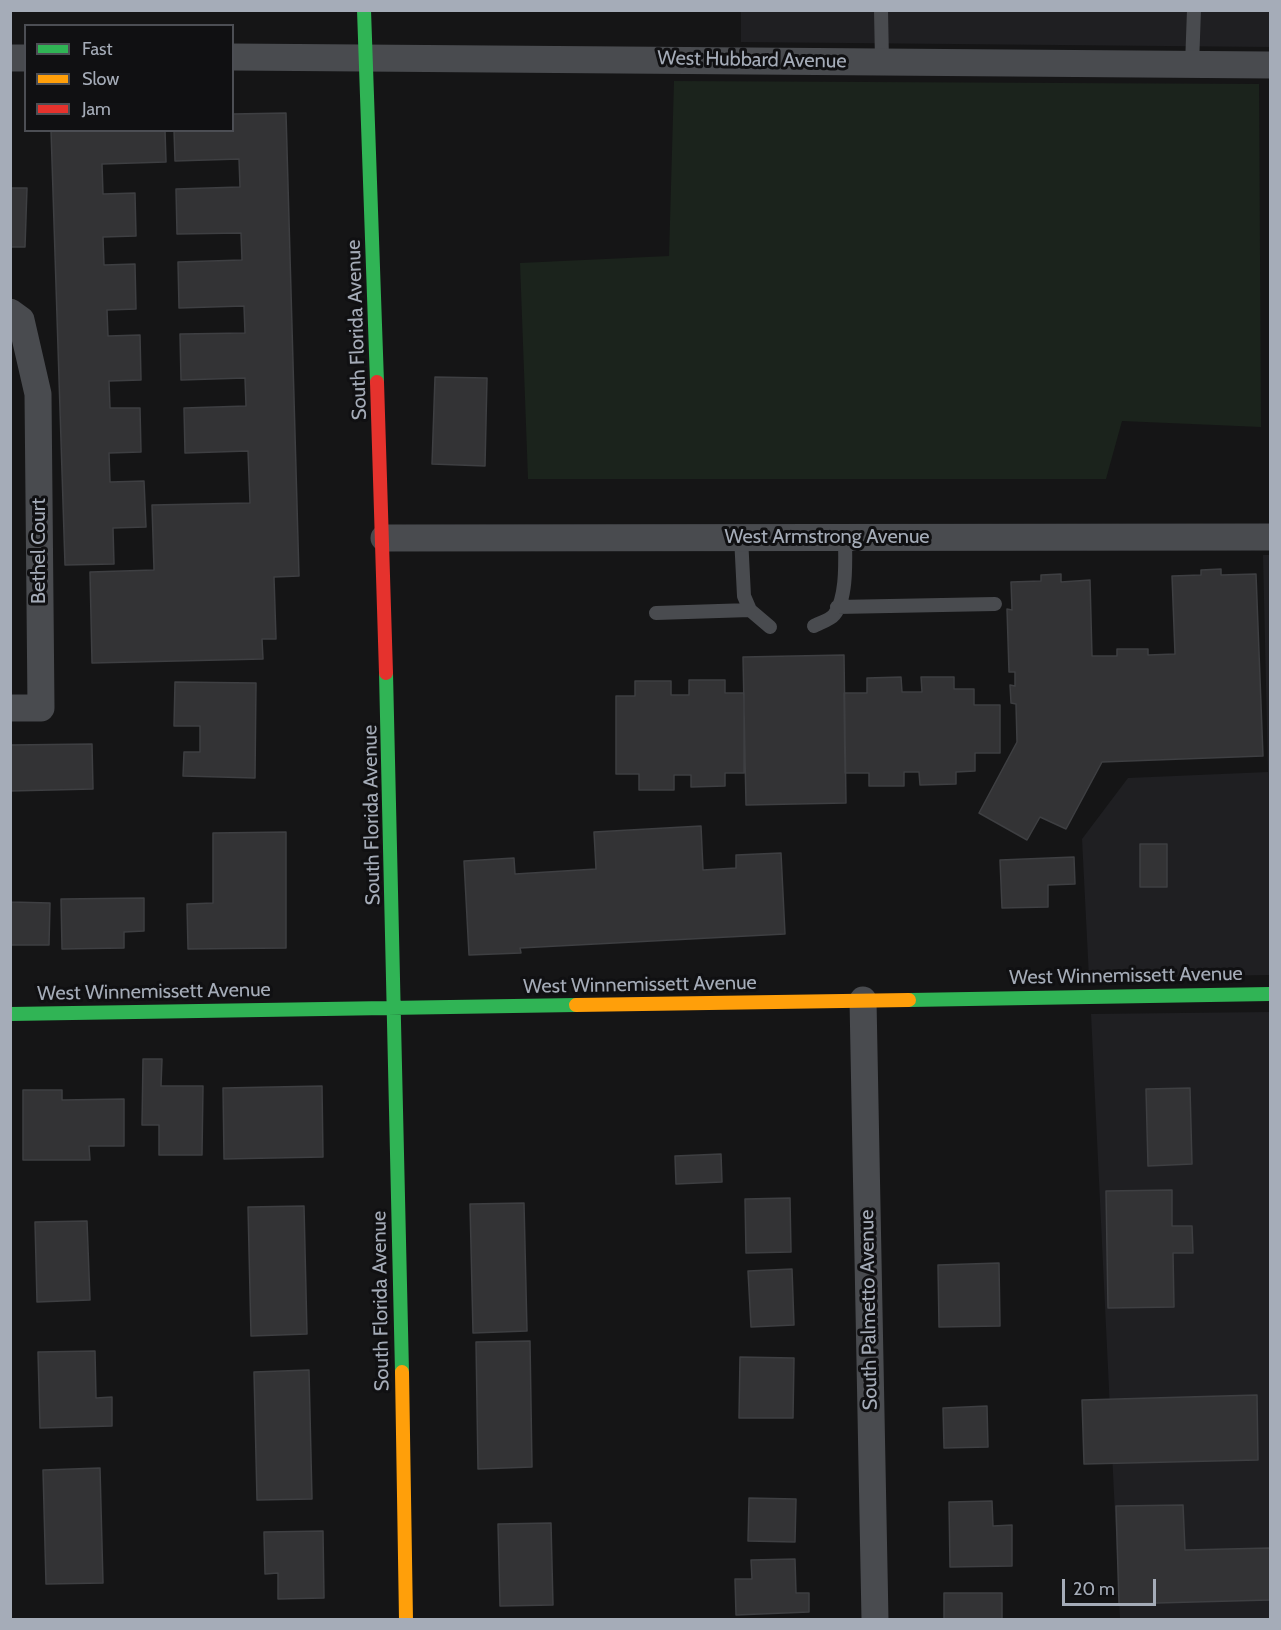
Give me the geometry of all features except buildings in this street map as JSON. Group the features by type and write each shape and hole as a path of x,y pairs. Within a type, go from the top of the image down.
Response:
{"street":[{"name":"South Florida Avenue","path":"364,10 384,538 396,1009 406,1620"},
{"name":"West Hubbard Avenue","path":"234,57 366,56 1270,65"},
{"name":"Bethel Court","path":"10,312 21,320 38,394 41,708 10,708"},
{"name":"West Armstrong Avenue","path":"384,538 1270,537"},
{"name":"West Winnemissett Avenue","path":"10,1014 1270,994"},
{"name":"South Palmetto Avenue","path":"863,1000 875,1620"}],"lane":[{"path":"881,10 882,61"},
{"path":"1192,65 1194,10"},
{"path":"814,626 834,615 837,607 845,566 845,536"},
{"path":"741,537 742,586 750,610 770,627"},
{"path":"837,607 995,604"},
{"path":"656,613 750,610"}],"shaded area":[{"path":"741,11 1270,11 1270,47 741,42"},
{"path":"674,81 1259,84 1261,427 1122,421 1106,479 528,479 520,263 669,256"},
{"path":"1263,555 1270,555 1270,975 1089,978 1082,839 1128,778 1268,772"},
{"path":"1270,1012 1270,1619 1120,1619 1091,1014"}],"traffic: fast":[{"path":"364,10 377,382"},
{"path":"386,673 402,1372"},
{"path":"909,1000 1270,994"},
{"path":"10,1014 576,1005"}],"traffic: slow":[{"path":"576,1005 909,1000"},
{"path":"402,1372 406,1620"}],"traffic: jam":[{"path":"377,382 386,673"}]}
